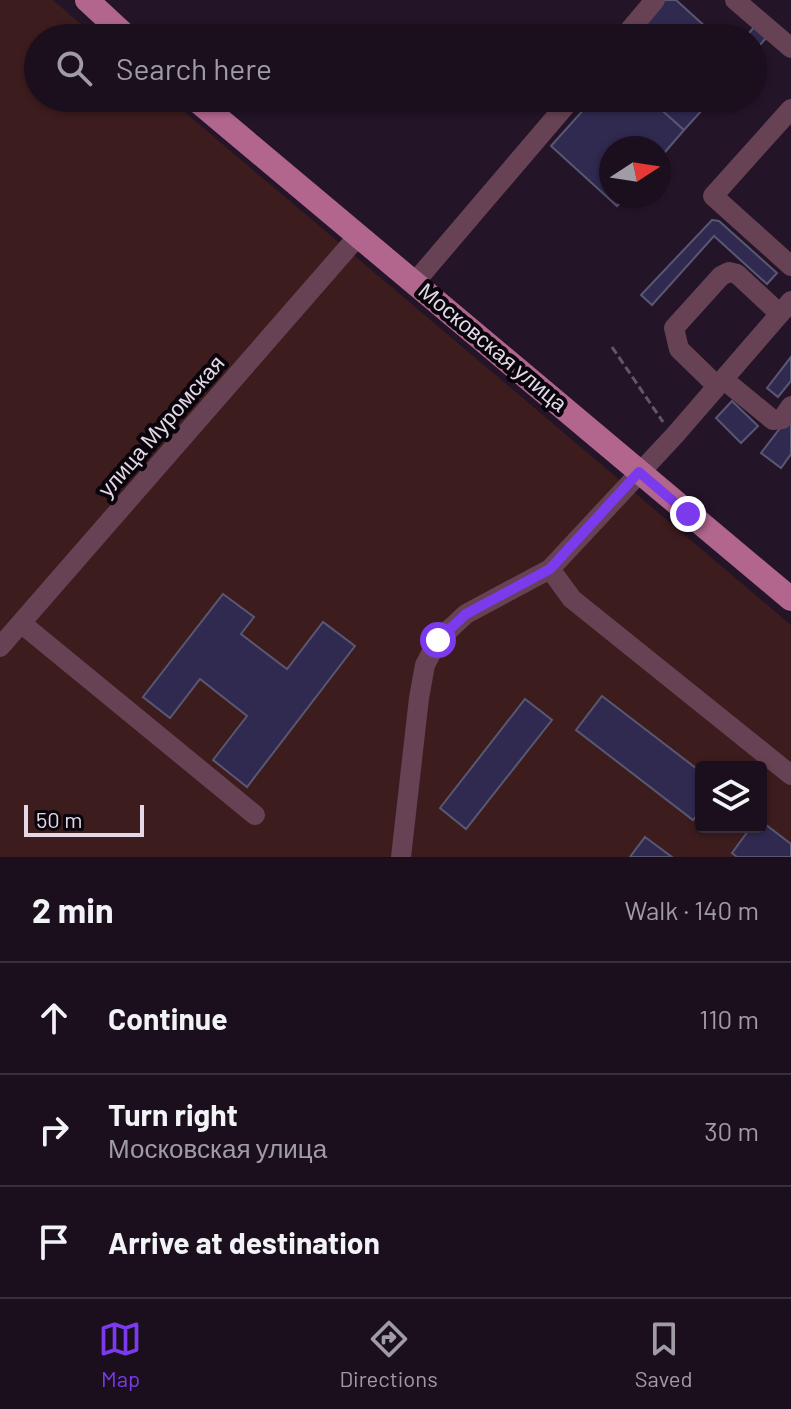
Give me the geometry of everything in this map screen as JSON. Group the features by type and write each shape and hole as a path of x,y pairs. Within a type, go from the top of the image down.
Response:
{"main road":[{"path":"87,0 113,24"},
{"name":"Московская улица","path":"211,112 791,599"}],"street":[{"path":"635,24 655,0"},
{"path":"735,0 763,24"},
{"path":"767,27 791,48"},
{"path":"791,109 713,196 791,266"},
{"path":"415,282 560,112"},
{"name":"улица Муромская","path":"0,647 359,235"},
{"path":"401,857 419,698 425,665 438,640 466,614 550,569 720,382 785,307 737,274 729,272 721,276 674,328 679,349 720,382 773,420 782,419 791,406"},
{"path":"550,569 572,599 791,775"},
{"path":"21,623 255,815"}],"path":[{"path":"612,347 670,431"}],"shaded area":[{"path":"0,0 53,0 81,24 24,24 24,112 185,112 791,625 791,857 0,857"}],"building":[{"path":"664,0 676,0 703,24 643,24"},
{"path":"581,112 664,112 684,130 671,145 671,136 599,136 599,190 551,146"},
{"path":"664,112 700,112 684,130"},
{"path":"712,220 719,221 777,273 767,284 714,236 652,305 641,295"},
{"path":"791,357 791,381 778,397 767,388"},
{"path":"732,401 758,426 741,443 716,418"},
{"path":"791,414 791,454 781,468 761,453"},
{"path":"223,594 254,617 241,634 287,669 323,622 355,646 247,787 213,760 247,716 200,679 170,718 143,697"},
{"path":"602,696 695,767 695,818 693,820 576,730"},
{"path":"525,699 552,720 466,829 440,808"},
{"path":"767,826 791,844 791,857 737,857 732,853 747,833 767,833"},
{"path":"645,837 672,857 630,857"}],"route":[{"path":"438,640 466,614 550,569 639,472 688,514"}]}
